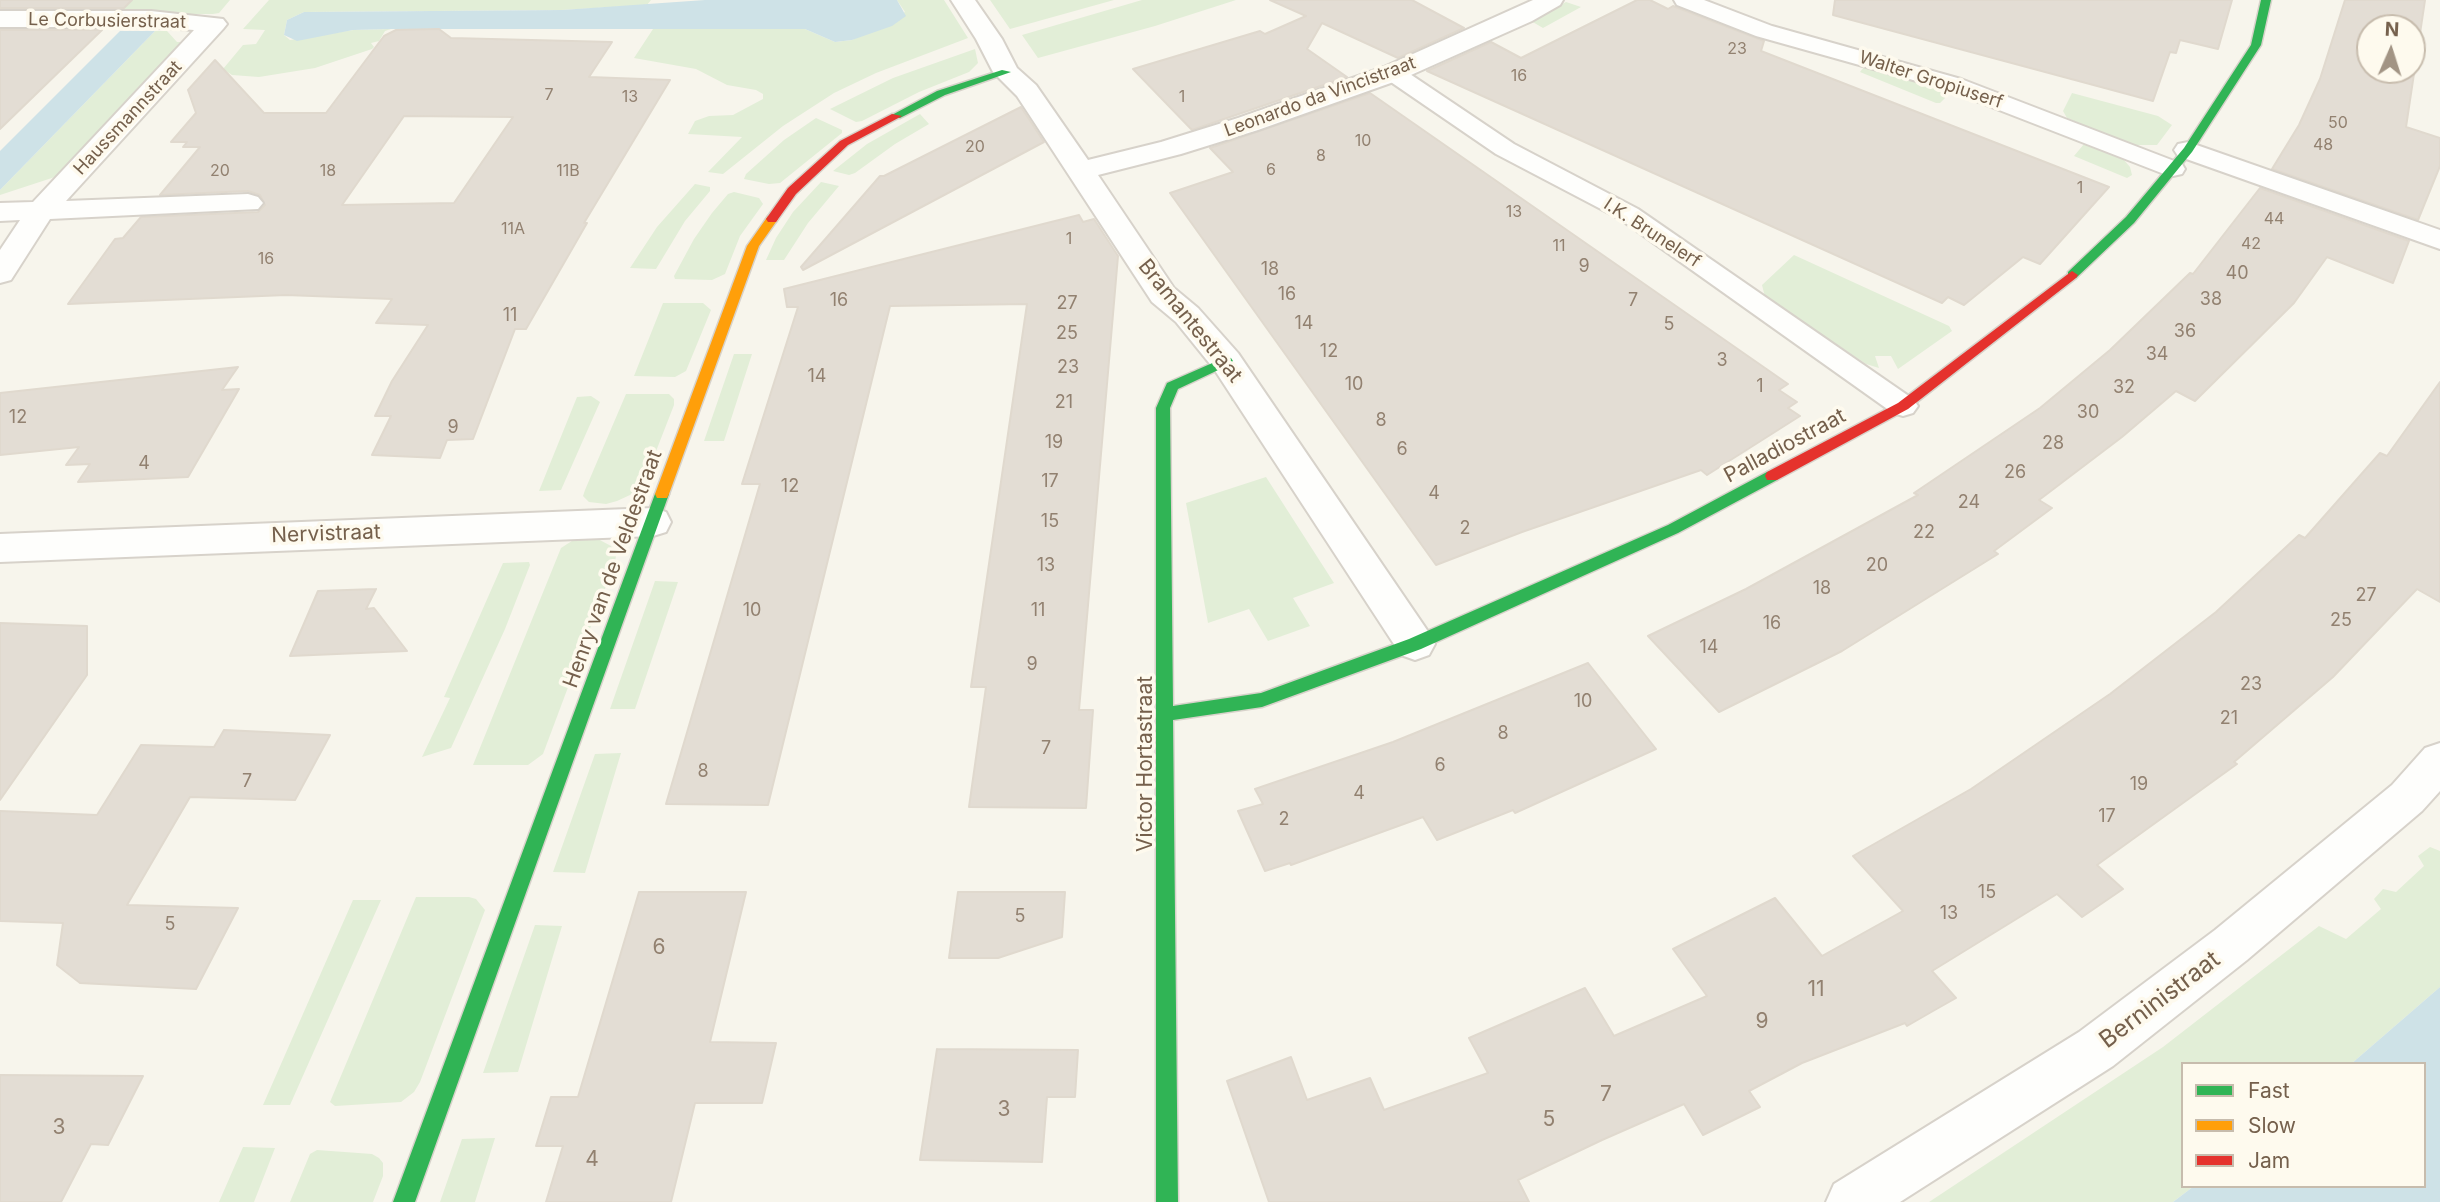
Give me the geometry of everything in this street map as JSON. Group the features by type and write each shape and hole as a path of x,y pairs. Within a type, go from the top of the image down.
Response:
{"street":[{"name":"Bramantestraat","path":"962,0 989,39 1006,72 1027,92 1163,295 1187,315 1226,361 1415,644"},
{"name":"Leonardo da Vincistraat","path":"1080,171 1236,128 1393,73 1523,16 1551,0"},
{"name":"Palladiostraat","path":"1167,714 1262,700 1415,644 1673,529 1903,406 2084,265 2130,220 2181,160 2256,45 2266,0"},
{"name":"Le Corbusierstraat","path":"0,19 151,19 214,24"},
{"name":"Haussmannstraat","path":"0,272 40,212 214,24"},
{"name":"Henry van de Veldestraat","path":"404,1202 753,246 792,191 844,144 941,93 1006,72"},
{"name":"Walter Gropiuserf","path":"2181,160 2440,240"},
{"name":"Haussmannstraat","path":"40,212 248,203"},
{"path":"0,212 40,212"},
{"name":"Victor Hortastraat","path":"1167,1202 1167,714 1163,408 1172,386 1226,361"},
{"name":"Nervistraat","path":"0,548 653,522"},
{"name":"Berninistraat","path":"1852,1202 2096,1049 2231,945 2407,798 2440,761"}],"lane":[{"name":"Walter Gropiuserf","path":"1685,0 1764,30 1953,84 2181,160"},
{"name":"I.K. Brunelerf","path":"1393,73 1505,149 1629,214 1903,406"}],"green space":[{"path":"127,0 230,0 219,13 213,14 111,14"},
{"path":"269,0 651,0 647,5 562,10 304,12 287,20 284,35 290,40 353,30 391,29 385,31 379,41 371,43 374,47 372,49 315,68 259,77 232,75 223,69 243,45 256,44 265,30 243,29"},
{"path":"897,0 944,0 968,38 876,73 834,93 783,126 723,174 708,172 742,137 688,134 695,121 709,116 733,115 763,99 763,94 756,90 727,85 696,69 634,58 653,29 805,29 835,42 852,40 905,12"},
{"path":"990,0 1114,0 1010,29"},
{"path":"1142,0 1236,0 1155,26 1038,58 1022,35"},
{"path":"1566,2 1581,7 1543,28 1531,21"},
{"path":"155,31 167,31 177,42 185,42 61,175 0,195 0,190"},
{"path":"975,49 978,63 969,72 919,92 862,121 856,122 830,109 893,78"},
{"path":"1864,67 1950,93 1940,103 1936,103 1860,72"},
{"path":"2072,93 2158,116 2172,125 2157,145 2132,145 2067,118 2063,111"},
{"path":"920,114 929,124 855,173 849,175 833,171 867,144"},
{"path":"816,118 842,130 842,133 780,183 769,184 744,179 746,174 784,140"},
{"path":"2084,144 2124,160 2132,175 2127,178 2074,156"},
{"path":"821,182 839,186 808,223 784,260 766,260 793,212"},
{"path":"695,184 710,187 710,191 685,221 656,269 630,268 657,227"},
{"path":"734,192 759,198 763,204 740,236 725,274 712,280 675,279 674,276 694,239 728,194"},
{"path":"1794,255 1949,326 1952,331 1898,369 1891,356 1875,356 1879,368 1866,364 1765,297 1762,285"},
{"path":"663,303 703,303 711,310 686,371 675,377 634,376"},
{"path":"734,354 752,354 724,441 704,441"},
{"path":"626,394 669,394 674,399 674,405 644,482 630,495 617,501 606,504 589,502 583,496 585,490"},
{"path":"591,396 600,402 561,490 539,491 577,397"},
{"path":"1266,477 1334,583 1293,598 1310,626 1268,641 1249,609 1208,623 1186,503"},
{"path":"596,538 611,546 616,556 615,562 543,754 528,765 473,765 561,548 575,539"},
{"path":"529,562 505,629 451,748 422,757 450,698 444,697 503,563"},
{"path":"655,581 678,582 635,709 610,709"},
{"path":"621,753 585,873 553,872 595,754"},
{"path":"2430,847 2440,851 2440,987 2353,1062 2181,1062 2181,1188 2191,1188 2173,1202 1929,1202 2163,1047 2319,926 2346,939 2381,909 2374,899 2383,889 2396,892 2424,866 2418,856"},
{"path":"416,897 469,897 476,899 485,910 420,1082 414,1092 401,1102 335,1106 330,1102"},
{"path":"353,900 381,900 290,1105 263,1105"},
{"path":"535,925 562,926 518,1072 483,1073"},
{"path":"495,1138 475,1202 440,1202 462,1139"},
{"path":"243,1147 275,1148 254,1202 219,1202"},
{"path":"317,1150 372,1154 379,1158 383,1163 383,1176 373,1202 290,1202 310,1154"}],"shaded area":[{"path":"705,0 897,0 906,16 892,26 852,40 835,42 805,29 391,29 353,30 297,41 284,35 287,20 304,12 562,10"},
{"path":"120,31 155,31 0,190 0,151"},
{"path":"2440,987 2440,1202 2173,1202 2191,1188 2426,1188 2426,1062 2353,1062"}],"building":[{"path":"0,0 132,0 124,8 0,8"},
{"path":"1270,0 1412,0 1464,28 1398,58 1322,23 1307,49 1347,77 1192,130 1133,69 1260,31 1265,34 1306,16"},
{"path":"1637,0 1650,0 1668,9 1673,6 1764,41 1761,51 2109,187 2040,264 2023,257 1964,305 1948,297 1942,303 1427,71 1491,42 1521,58"},
{"path":"1835,0 2232,0 2218,49 2180,40 2176,53 2170,52 2153,101 1833,15"},
{"path":"2345,0 2425,0 2423,14 2356,14 2356,84 2412,84 2406,127 2440,138 2440,166 2418,220 2272,169 2299,125 2320,79"},
{"path":"439,29 451,38 612,42 589,77 670,80 584,223 587,223 526,329 515,329 473,439 447,440 440,458 372,455 391,416 375,416 392,381 428,325 376,323 392,299 286,295 68,304 115,239 123,238 141,217 258,212 265,205 260,195 248,191 160,195 200,147 183,147 187,142 171,142 196,113 188,90 215,60 264,113 326,113 384,36 396,30","holes":["404,116 513,117 454,203 342,205"]},
{"path":"0,30 102,30 0,129"},
{"path":"1370,93 1788,384 1779,390 1797,402 1788,408 1800,416 1707,475 1701,470 1436,565 1170,193 1233,172 1210,148"},
{"path":"1021,107 1044,142 803,270 801,267 880,176"},
{"path":"2260,188 2409,241 2393,283 2327,257 2294,303 2195,401 2176,391 2122,437 2039,500 2052,508 1994,551 1998,554 1842,651 1719,712 1648,636 1746,589 1918,495 1914,493 2040,408 2110,350 2190,273 2193,274"},
{"path":"1079,215 1083,222 1094,219 1118,256 1079,710 1093,710 1086,808 969,807 986,687 971,687 1027,304 890,306 768,805 666,804 760,484 742,484 798,307 787,307 784,289"},
{"path":"238,367 222,390 239,389 188,477 78,482 90,464 66,465 79,447 0,455 0,393"},
{"path":"2440,382 2440,602 2417,589 2333,677 2234,762 2237,764 2097,865 2123,889 2082,917 2057,894 1932,971 1956,998 1907,1026 1905,1023 1802,1063 1749,1091 1760,1107 1703,1135 1684,1104 1518,1180 1529,1202 1269,1202 1227,1081 1291,1057 1307,1100 1370,1078 1384,1110 1488,1073 1469,1038 1585,988 1614,1036 1707,996 1673,949 1775,898 1822,956 1903,911 1853,856 1971,789 2110,694 2216,612 2299,535 2305,538 2380,453 2387,456"},
{"path":"376,589 366,609 374,608 407,651 290,656 318,591"},
{"path":"0,623 87,626 87,675 0,800"},
{"path":"1588,663 1656,749 1515,813 1513,810 1437,840 1423,817 1291,865 1290,863 1265,871 1238,811 1263,804 1255,789 1393,742"},
{"path":"224,730 330,735 295,800 190,797 127,905 238,908 196,989 80,983 57,965 63,923 0,921 0,811 97,815 141,745 214,747"},
{"path":"639,892 746,892 710,1042 776,1043 762,1103 695,1103 671,1202 546,1202 563,1146 536,1146 551,1097 578,1097"},
{"path":"958,892 1065,892 1062,937 998,958 949,958"},
{"path":"937,1049 1078,1050 1075,1097 1047,1097 1042,1162 920,1160"},
{"path":"0,1075 143,1076 108,1145 91,1144 61,1202 0,1202"}],"traffic: fast":[{"path":"2072,275 2130,220 2188,150 2256,45 2266,0"},
{"path":"896,116 941,93 1006,72"},
{"path":"1167,1202 1163,408 1172,386 1226,361"},
{"path":"1167,714 1262,700 1415,644 1673,529 1772,476"},
{"path":"404,1202 662,494"}],"traffic: slow":[{"path":"662,494 753,246 772,219"}],"traffic: jam":[{"path":"772,219 792,191 844,143 896,116"},
{"path":"1772,476 1903,406 2072,275"}]}
